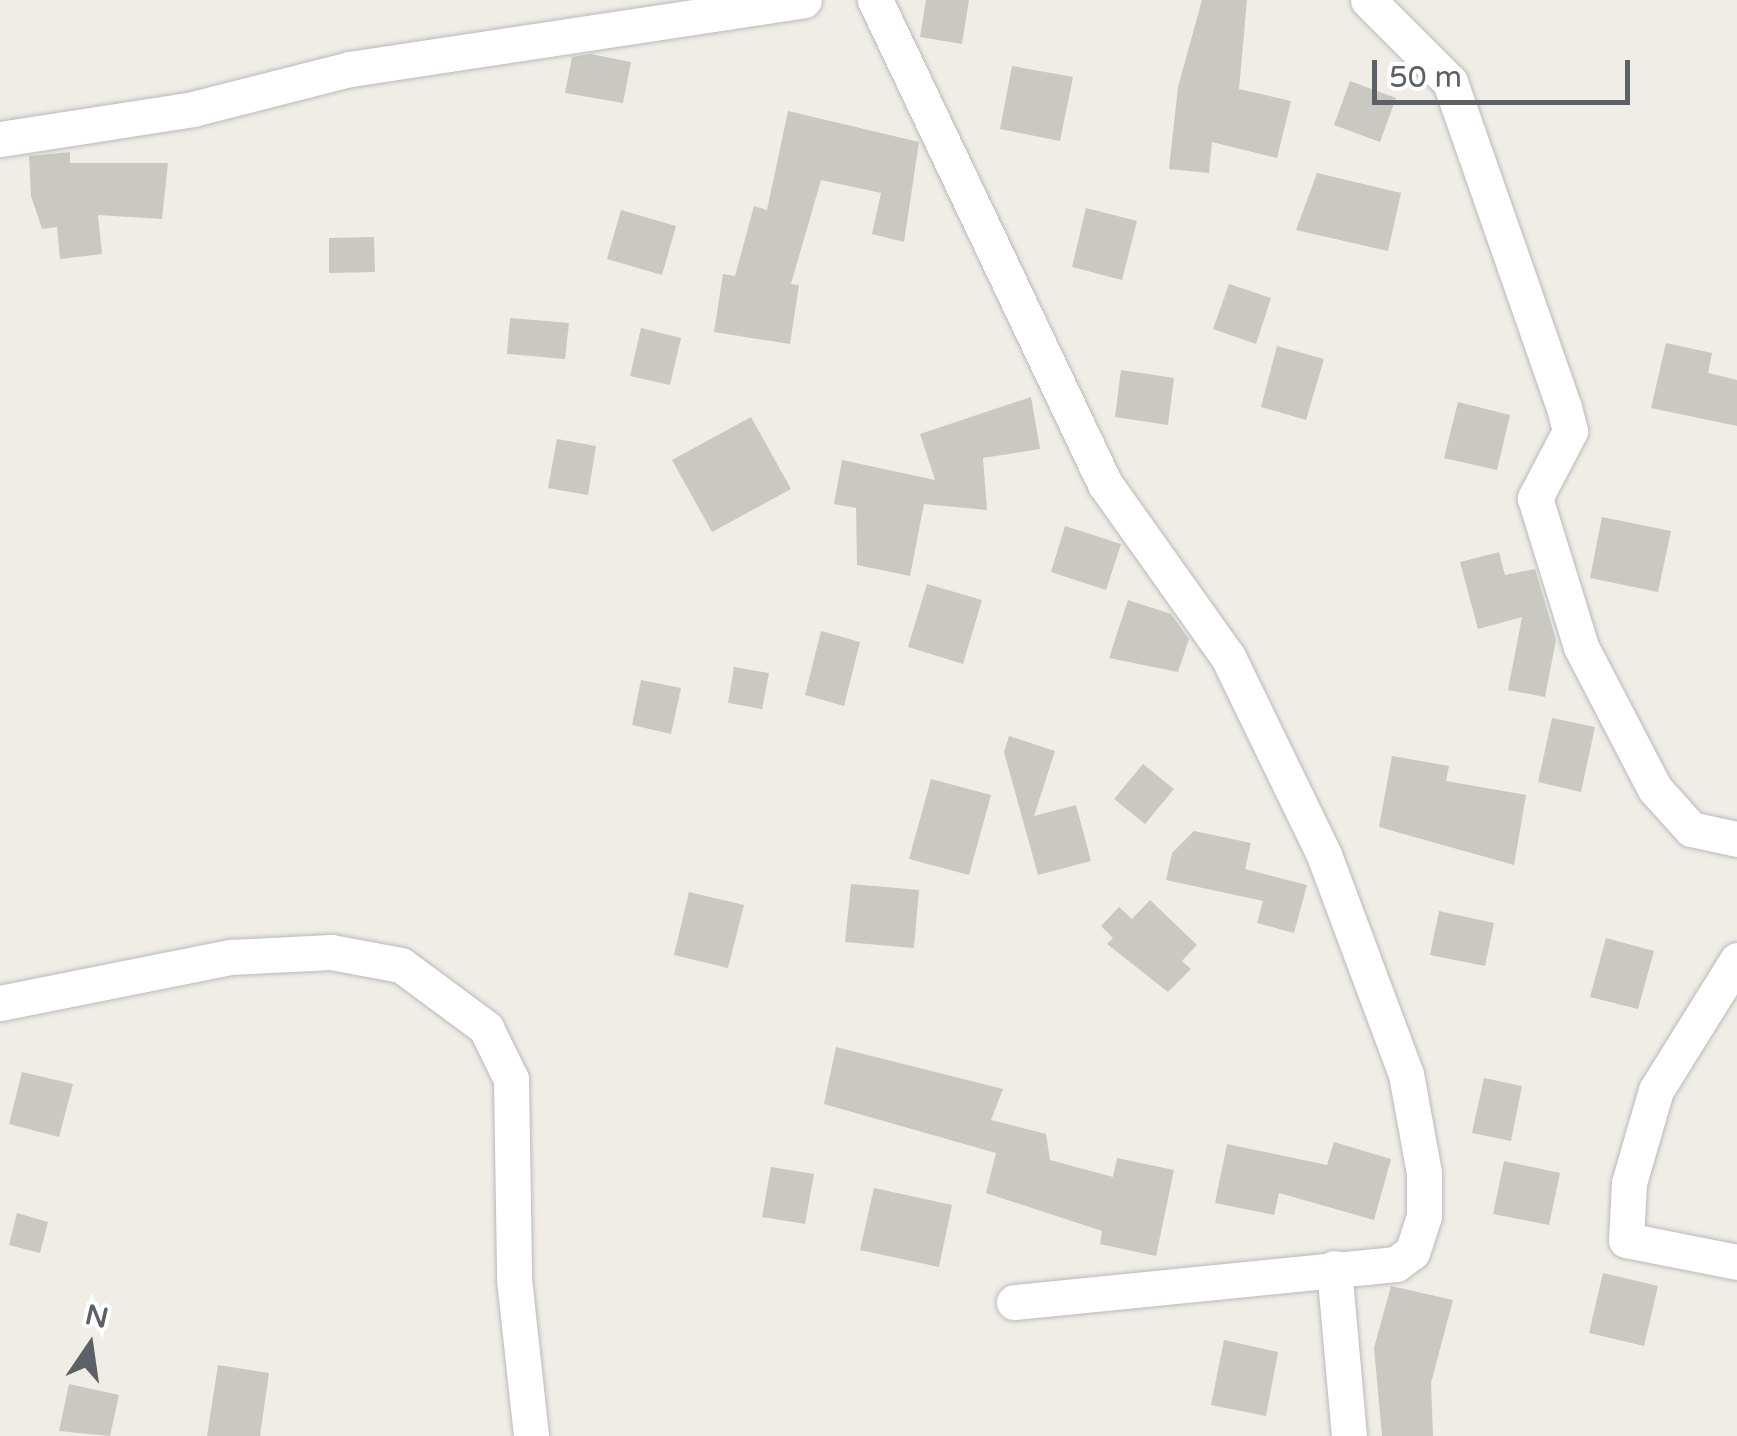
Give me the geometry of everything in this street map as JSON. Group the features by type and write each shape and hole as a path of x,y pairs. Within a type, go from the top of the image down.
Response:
{"street":[{"path":"0,138 193,109 350,69 804,0"},
{"path":"875,0 1105,484 1228,657 1374,979 1406,1074 1424,1216 1412,1252 1396,1264 1014,1302"},
{"path":"1368,0 1450,82 1564,408 1570,431 1535,498 1581,647 1655,789 1691,829 1737,839"},
{"path":"0,1003 231,956 330,952 401,965 486,1028 510,1080 514,1279 531,1436"},
{"path":"1737,960 1656,1090 1628,1183 1626,1240 1737,1262"},
{"path":"1334,1268 1349,1436"}],"building":[{"path":"926,0 969,0 962,44 920,37"},
{"path":"1202,0 1247,0 1239,89 1291,101 1277,158 1212,142 1209,173 1169,169 1178,87"},
{"path":"590,54 631,62 623,103 565,93 572,57"},
{"path":"1012,66 1073,77 1060,141 1000,129"},
{"path":"1350,81 1396,98 1380,142 1334,125"},
{"path":"788,111 919,142 904,242 872,234 881,193 821,180 791,284 799,285 790,344 714,332 723,274 735,276 754,206 767,210"},
{"path":"70,152 70,163 168,163 162,219 98,215 102,254 60,259 57,227 42,229 31,196 29,156"},
{"path":"1317,173 1401,193 1388,251 1296,230"},
{"path":"1086,208 1137,221 1122,280 1072,267"},
{"path":"621,210 676,226 662,275 607,259"},
{"path":"374,237 375,272 329,273 329,238"},
{"path":"1229,284 1271,298 1256,344 1213,329"},
{"path":"510,318 569,323 565,359 507,354"},
{"path":"641,328 681,338 670,385 630,376"},
{"path":"1666,343 1712,353 1708,373 1737,380 1737,426 1651,408"},
{"path":"1277,346 1324,359 1306,420 1261,407"},
{"path":"1121,370 1174,378 1168,425 1115,417"},
{"path":"1031,397 1040,449 983,458 987,510 924,504 910,576 857,565 856,508 834,504 842,460 935,480 920,434"},
{"path":"1458,402 1510,415 1497,470 1444,458"},
{"path":"751,417 791,489 712,532 672,460"},
{"path":"557,439 596,446 588,495 548,488"},
{"path":"1602,517 1671,531 1658,592 1590,578"},
{"path":"1065,526 1121,544 1106,590 1051,572"},
{"path":"1499,552 1505,575 1535,569 1556,640 1545,697 1508,690 1522,617 1478,629 1460,562"},
{"path":"927,584 982,600 963,664 908,647"},
{"path":"1128,600 1171,614 1189,639 1178,672 1109,658"},
{"path":"821,631 860,642 844,706 805,695"},
{"path":"734,667 769,673 762,709 728,703"},
{"path":"641,680 681,688 671,734 632,725"},
{"path":"1552,718 1595,727 1581,792 1538,782"},
{"path":"1009,736 1055,751 1034,816 1076,805 1091,861 1038,875 1004,752"},
{"path":"1392,756 1449,766 1446,781 1526,795 1514,865 1379,827"},
{"path":"1143,764 1174,789 1145,824 1114,799"},
{"path":"931,779 991,795 969,875 909,859"},
{"path":"1194,831 1251,843 1245,869 1307,885 1294,933 1257,923 1263,901 1166,880 1172,853"},
{"path":"851,884 919,890 914,948 845,942"},
{"path":"689,892 744,905 728,968 674,955"},
{"path":"1150,900 1197,945 1182,961 1191,969 1168,992 1107,944 1113,938 1101,926 1119,907 1132,919"},
{"path":"1439,911 1494,923 1485,966 1430,955"},
{"path":"1606,938 1654,951 1638,1009 1590,997"},
{"path":"836,1047 1003,1089 991,1120 1046,1134 1050,1160 1113,1177 1117,1158 1174,1170 1156,1256 1100,1244 1102,1231 986,1193 996,1153 824,1104"},
{"path":"22,1072 73,1084 59,1137 9,1124"},
{"path":"1484,1078 1522,1086 1511,1141 1472,1133"},
{"path":"1334,1142 1391,1159 1374,1220 1279,1193 1274,1215 1215,1203 1227,1144 1327,1165"},
{"path":"1504,1161 1560,1173 1549,1225 1493,1214"},
{"path":"771,1167 814,1174 805,1224 762,1217"},
{"path":"874,1188 952,1205 939,1267 860,1250"},
{"path":"17,1213 48,1222 40,1253 9,1245"},
{"path":"1603,1273 1658,1286 1644,1346 1589,1333"},
{"path":"1391,1286 1453,1300 1431,1383 1433,1436 1382,1436 1374,1348"},
{"path":"1224,1340 1278,1352 1266,1416 1211,1405"},
{"path":"218,1365 269,1373 260,1436 207,1436"},
{"path":"69,1384 119,1395 110,1436 59,1431"}]}
